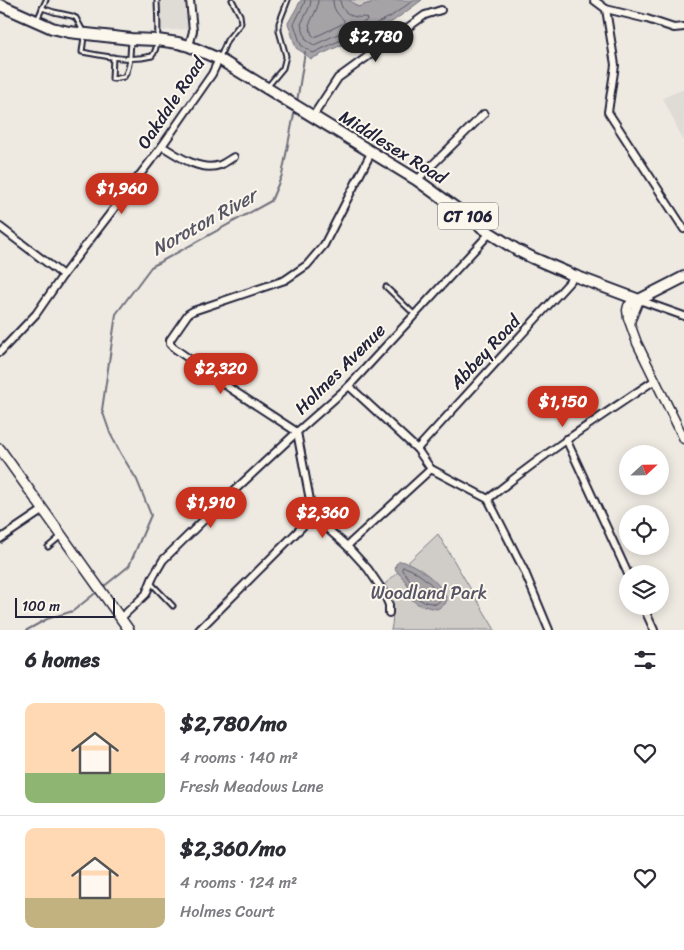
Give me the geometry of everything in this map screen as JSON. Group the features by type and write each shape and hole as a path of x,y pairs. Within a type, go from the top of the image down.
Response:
{"main road":[{"name":"CT 106","path":"0,5 52,28 69,32 157,40 189,46 219,59 271,91"},
{"name":"Middlesex Road","path":"271,91 418,180 490,233 533,258 638,300"},
{"path":"638,300 684,277"},
{"path":"0,449 129,630"}],"street":[{"path":"189,46 193,31 190,0"},
{"path":"594,0 606,10 648,19 674,28 684,27"},
{"path":"310,115 338,78 425,15 441,10"},
{"path":"606,10 614,65 608,112 684,229"},
{"name":"Oakdale Road","path":"0,352 36,314 63,275 162,146 212,74 219,59"},
{"path":"418,180 484,114"},
{"path":"162,146 187,161 207,166 219,165 234,157"},
{"path":"121,618 146,594 163,560 297,432 231,389 174,348 170,344 170,340 192,311 285,280 308,265 324,245 372,151"},
{"path":"0,227 63,275"},
{"name":"Holmes Avenue","path":"313,516 297,432 349,386 490,233"},
{"name":"Abbey Road","path":"417,449 575,276"},
{"path":"684,316 638,300 630,322 637,343 684,439"},
{"path":"488,499 523,470 655,380"},
{"path":"349,386 417,449 431,469 488,499 524,570 548,630"},
{"path":"566,440 624,565"},
{"path":"347,546 431,469"},
{"path":"0,539 43,510"},
{"path":"198,630 313,516 347,546 368,569 383,590 389,605 389,613"},
{"path":"647,615 654,630"}],"lane":[{"path":"37,21 46,0"},
{"path":"42,8 76,18 84,34 82,52 130,58 152,56 156,52 157,0"},
{"path":"219,59 227,40 241,23 240,14 232,0"},
{"path":"271,91 283,68 286,56 279,31 279,23 288,0"},
{"path":"113,57 112,79 124,78 130,58 131,39"},
{"path":"386,287 415,315"},
{"path":"48,547 62,536"},
{"path":"150,583 173,606"}],"shaded area":[{"path":"154,0 184,0 188,29 154,31"},
{"path":"684,89 684,142 663,98"}],"green space":[{"path":"349,0 380,0 358,7"},
{"name":"Woodland Park","path":"438,534 495,630 391,630 392,607 383,586"}],"water":[{"path":"301,0 349,0 358,7 380,0 422,0 392,22 311,59 296,48 288,23"},
{"path":"400,561 413,565 435,581 445,594 447,600 445,604 437,609 422,606 412,600 409,596 407,584 395,569 396,564"}],"waterway":[{"name":"Noroton River","path":"297,102 305,52"},
{"name":"Noroton River","path":"102,588 129,566 151,515 137,480 110,433 102,410 116,314 151,267 271,201 282,175 295,109"},
{"name":"Noroton River","path":"27,630 47,619 73,611 98,591"}]}
